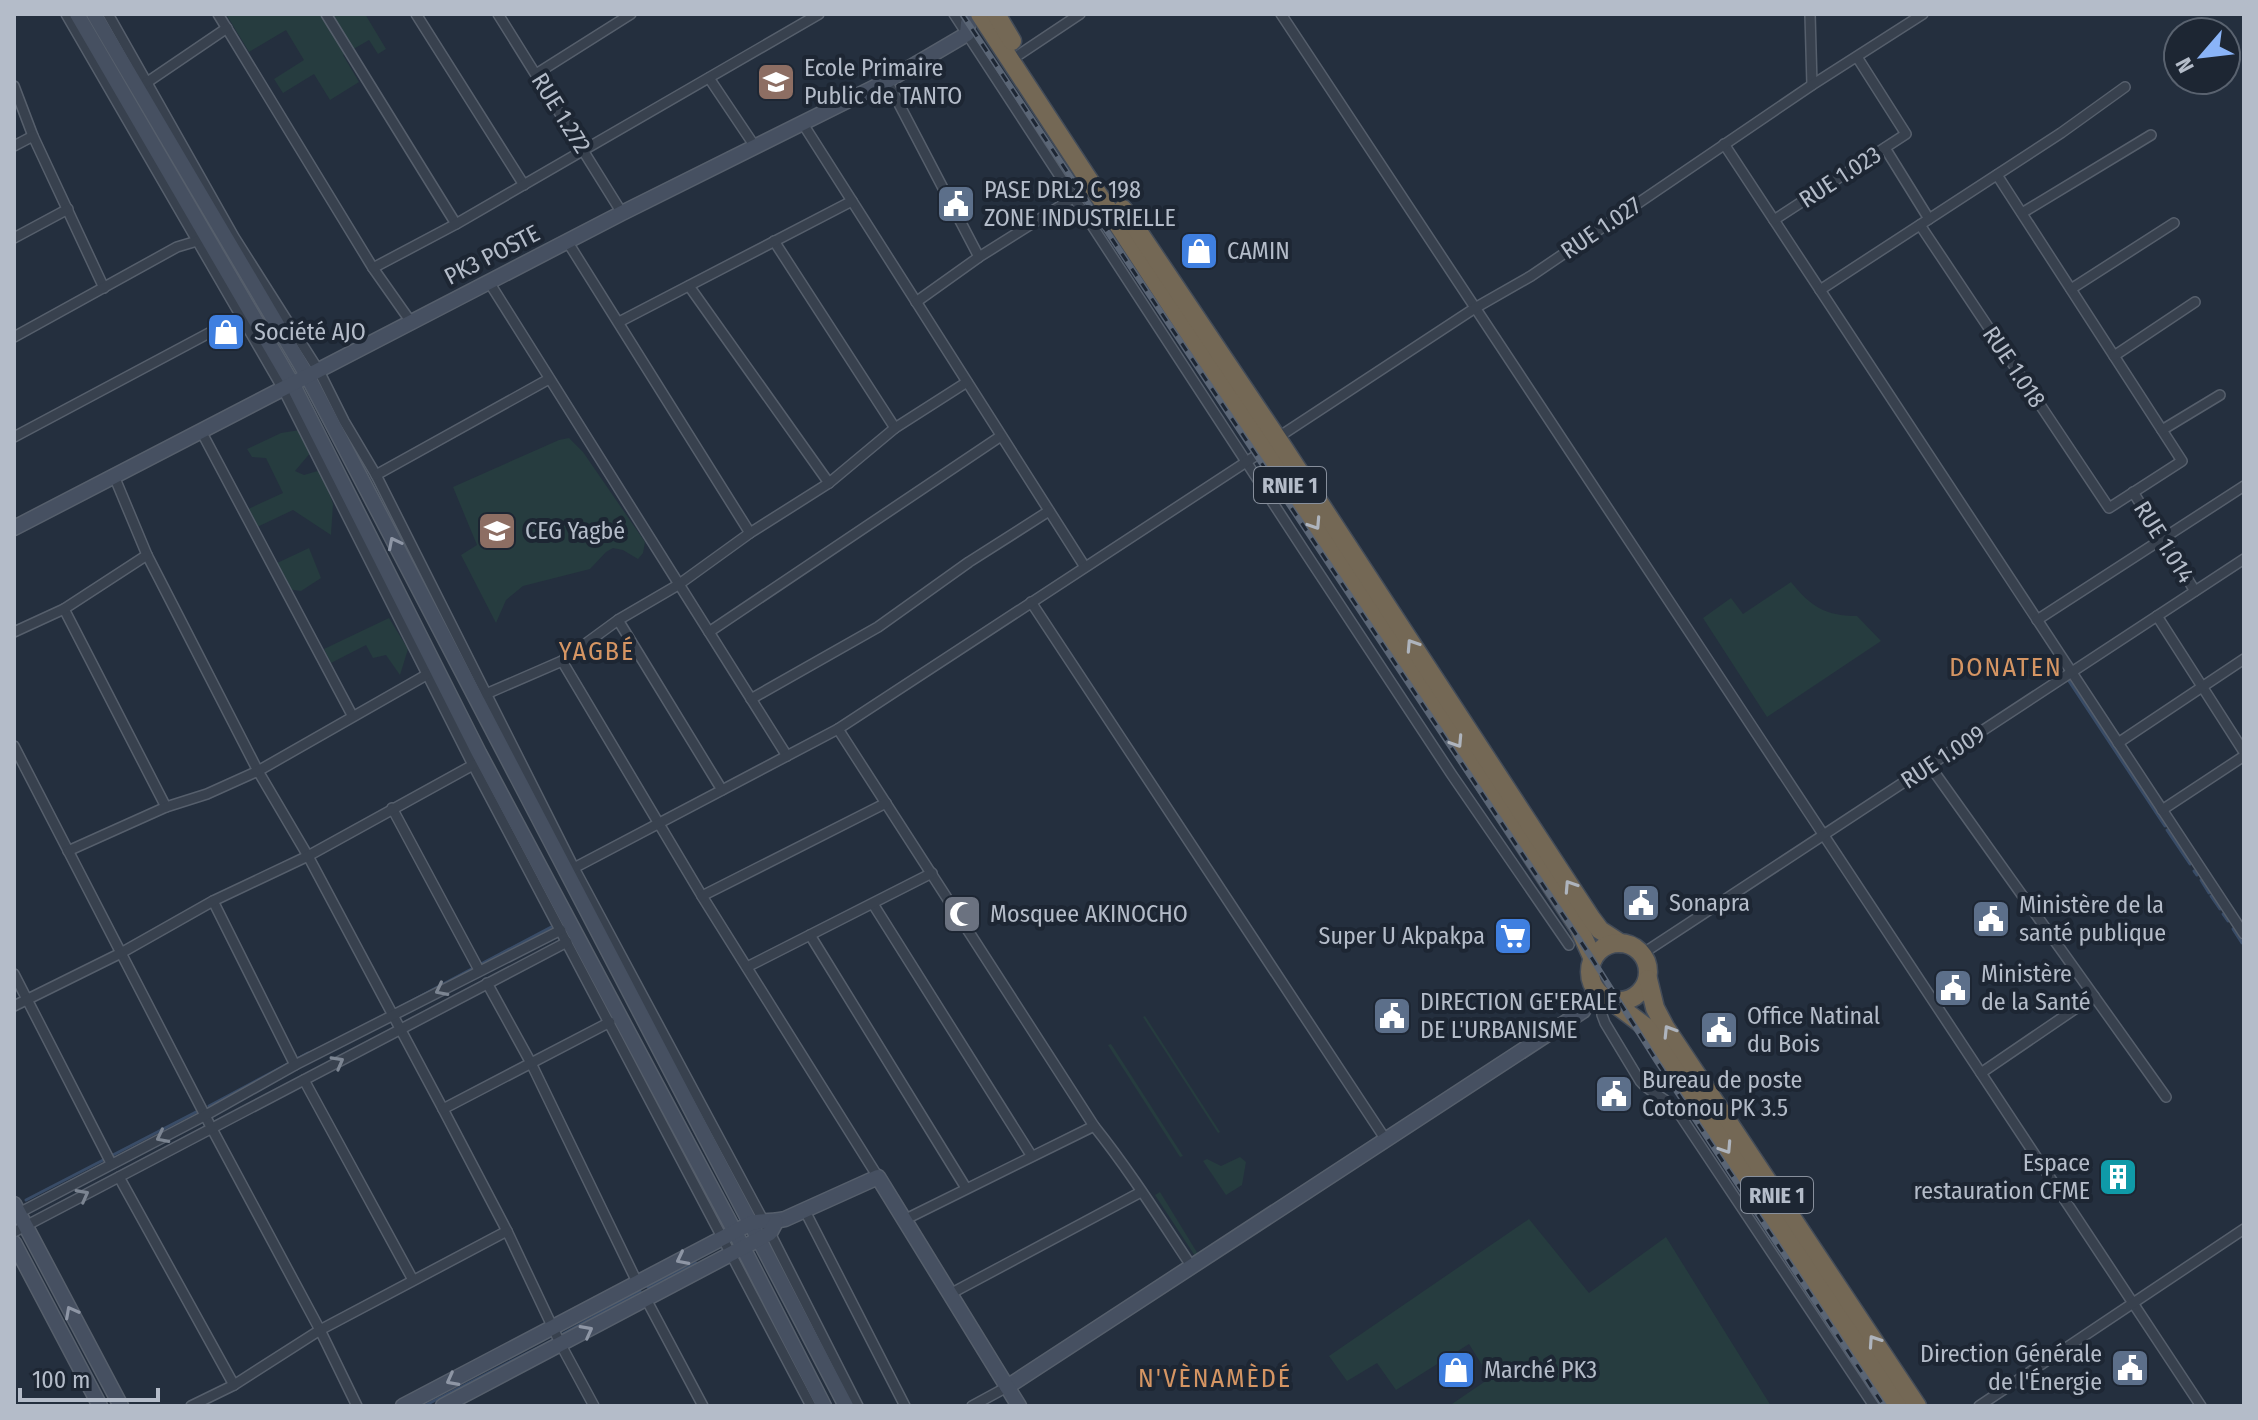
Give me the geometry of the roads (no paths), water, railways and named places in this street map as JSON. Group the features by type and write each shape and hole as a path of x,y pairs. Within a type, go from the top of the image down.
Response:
{"highway":[{"name":"RNIE 1","path":"980,14 1591,918 1600,930 1642,954 1648,966 1655,1008 1665,1027 1917,1406"},
{"name":"RNIE 1","path":"996,14 1579,928 1593,959 1590,973 1603,996 1646,1027 1897,1406"},
{"path":"1593,959 1604,947 1620,943"},
{"path":"1603,996 1620,1002 1633,999 1648,979"}],"street":[{"path":"66,14 241,316 288,387 473,765 651,1104 729,1235"},
{"path":"77,14 288,387 729,1235 811,1406"},
{"path":"94,14 376,475 574,868 764,1227 846,1406"},
{"path":"108,14 314,374 858,1406"},
{"path":"218,14 373,268 411,322"},
{"path":"326,14 456,224"},
{"path":"416,14 524,185"},
{"name":"RUE 1.272","path":"498,14 622,213"},
{"path":"536,74 631,14"},
{"path":"373,268 456,224 819,14"},
{"path":"954,14 1452,775 1569,945"},
{"name":"PK3 POSTE","path":"14,528 567,241 887,81 967,34 968,23 980,14"},
{"path":"1020,54 1080,14"},
{"path":"1281,14 2201,1406"},
{"path":"1810,14 1812,85"},
{"name":"RUE 1.027","path":"574,868 838,729 1475,308 1531,276 1812,85 1923,14"},
{"path":"146,83 227,28"},
{"name":"RUE 1.023","path":"1774,220 1906,134 1857,57"},
{"path":"709,78 756,148"},
{"path":"887,81 979,257"},
{"path":"14,86 33,136 104,288"},
{"path":"1820,290 2125,87"},
{"path":"803,124 1085,567"},
{"path":"2022,213 2151,135"},
{"path":"14,146 33,136"},
{"path":"1724,144 2244,934"},
{"path":"1885,148 1929,219"},
{"path":"1997,175 2182,461 2133,492"},
{"path":"916,302 979,257 1073,198"},
{"path":"619,322 852,201"},
{"path":"14,238 68,209"},
{"path":"2071,289 2174,223"},
{"name":"RUE 1.018","path":"1920,225 2109,508 2133,492"},
{"path":"14,337 177,247 197,241"},
{"path":"567,241 750,533"},
{"path":"774,241 895,428"},
{"path":"489,282 787,756"},
{"path":"689,286 829,483"},
{"path":"2114,356 2195,302"},
{"path":"14,437 241,316"},
{"path":"376,475 549,379"},
{"path":"486,694 562,661 618,620 678,585 750,533 829,483 895,428 967,382"},
{"path":"2162,430 2220,395"},
{"path":"201,431 352,715"},
{"path":"709,632 1001,436"},
{"path":"114,476 147,555 258,771 308,856 443,1109 594,1406"},
{"path":"2037,620 2244,486"},
{"name":"RUE 1.014","path":"2133,492 2195,591"},
{"path":"751,699 878,627 969,562 1049,511"},
{"path":"14,632 64,609 147,555"},
{"name":"RUE 1.009","path":"1642,954 2244,559"},
{"path":"1031,602 1386,1140"},
{"path":"64,609 166,807"},
{"path":"2157,616 2244,754 2162,810"},
{"path":"618,620 722,790"},
{"path":"2118,743 2244,659"},
{"path":"562,661 702,896 906,1219 1019,1406"},
{"path":"68,851 166,807 207,794 258,771 428,674"},
{"path":"838,729 1094,1126 1130,1171 1192,1267"},
{"path":"14,746 357,1406"},
{"path":"14,1006 121,953 213,901 308,856 473,765"},
{"path":"1930,766 2166,1097"},
{"path":"702,896 886,803"},
{"path":"392,808 479,970"},
{"path":"747,967 932,873"},
{"path":"213,901 295,1065"},
{"path":"873,904 1031,1155"},
{"path":"17,1218 111,1163 295,1065 561,930"},
{"path":"810,935 966,1188"},
{"path":"17,1218 119,1177 567,942"},
{"path":"14,974 111,1163"},
{"path":"487,983 531,1063 637,1282"},
{"path":"972,1406 1007,1387 1192,1267 1603,996"},
{"path":"1603,996 1602,1015 1605,1023 1640,1081 1665,1098 1678,1112 1874,1406"},
{"path":"1981,1073 2094,996"},
{"path":"443,1109 610,1022"},
{"path":"304,1080 413,1280"},
{"path":"906,1219 1094,1126"},
{"path":"119,1177 234,1385"},
{"path":"403,1406 729,1235 764,1227 878,1177"},
{"path":"950,1294 1141,1192"},
{"path":"805,1211 905,1406"},
{"path":"17,1218 121,1406"},
{"path":"443,1406 737,1251 764,1227"},
{"path":"1979,1406 2244,1229"},
{"path":"191,1406 234,1385 320,1330 507,1231"},
{"path":"14,1243 100,1406"},
{"path":"737,1251 824,1406"},
{"path":"646,1299 703,1406"}],"waterway":[{"path":"2069,681 2165,826"},
{"path":"2167,830 2190,864"},
{"path":"2194,871 2197,875"},
{"path":"2201,880 2209,893"},
{"path":"2211,896 2220,909"},
{"path":"2223,914 2228,921"},
{"path":"400,1007 555,925"},
{"path":"2233,929 2242,943"},
{"path":"209,1106 308,1053"},
{"path":"26,1200 196,1112"},
{"path":"648,1287 696,1263"},
{"path":"563,1334 640,1291"},
{"path":"424,1406 551,1341"}],"railway":[{"path":"962,14 1593,960 1884,1406"}],"place":[{"name":"Ecole Primaire Public de TANTO","path":"776,82"},
{"name":"PASE DRL2 C 198 ZONE INDUSTRIELLE","path":"956,204"},
{"name":"CAMIN","path":"1199,251"},
{"name":"Société AJO","path":"226,332"},
{"name":"CEG Yagbé","path":"497,531"},
{"name":"Sonapra","path":"1641,903"},
{"name":"Mosquee AKINOCHO","path":"962,914"},
{"name":"Ministère de la santé publique","path":"1991,919"},
{"name":"Super U Akpakpa","path":"1513,936"},
{"name":"Ministère de la Santé","path":"1953,988"},
{"name":"DIRECTION GE'ERALE DE L'URBANISME","path":"1392,1016"},
{"name":"Office Natinal du Bois","path":"1719,1030"},
{"name":"Bureau de poste Cotonou PK 3.5","path":"1614,1094"},
{"name":"Espace restauration CFME","path":"2118,1177"},
{"name":"Direction Générale de l'Énergie","path":"2130,1368"},
{"name":"Marché PK3","path":"1456,1370"}],"district":[{"name":"YAGBÉ","path":"597,651"},
{"name":"DONATEN","path":"2006,667"},
{"name":"N'VÈNAMÈDÉ","path":"1215,1378"}]}
